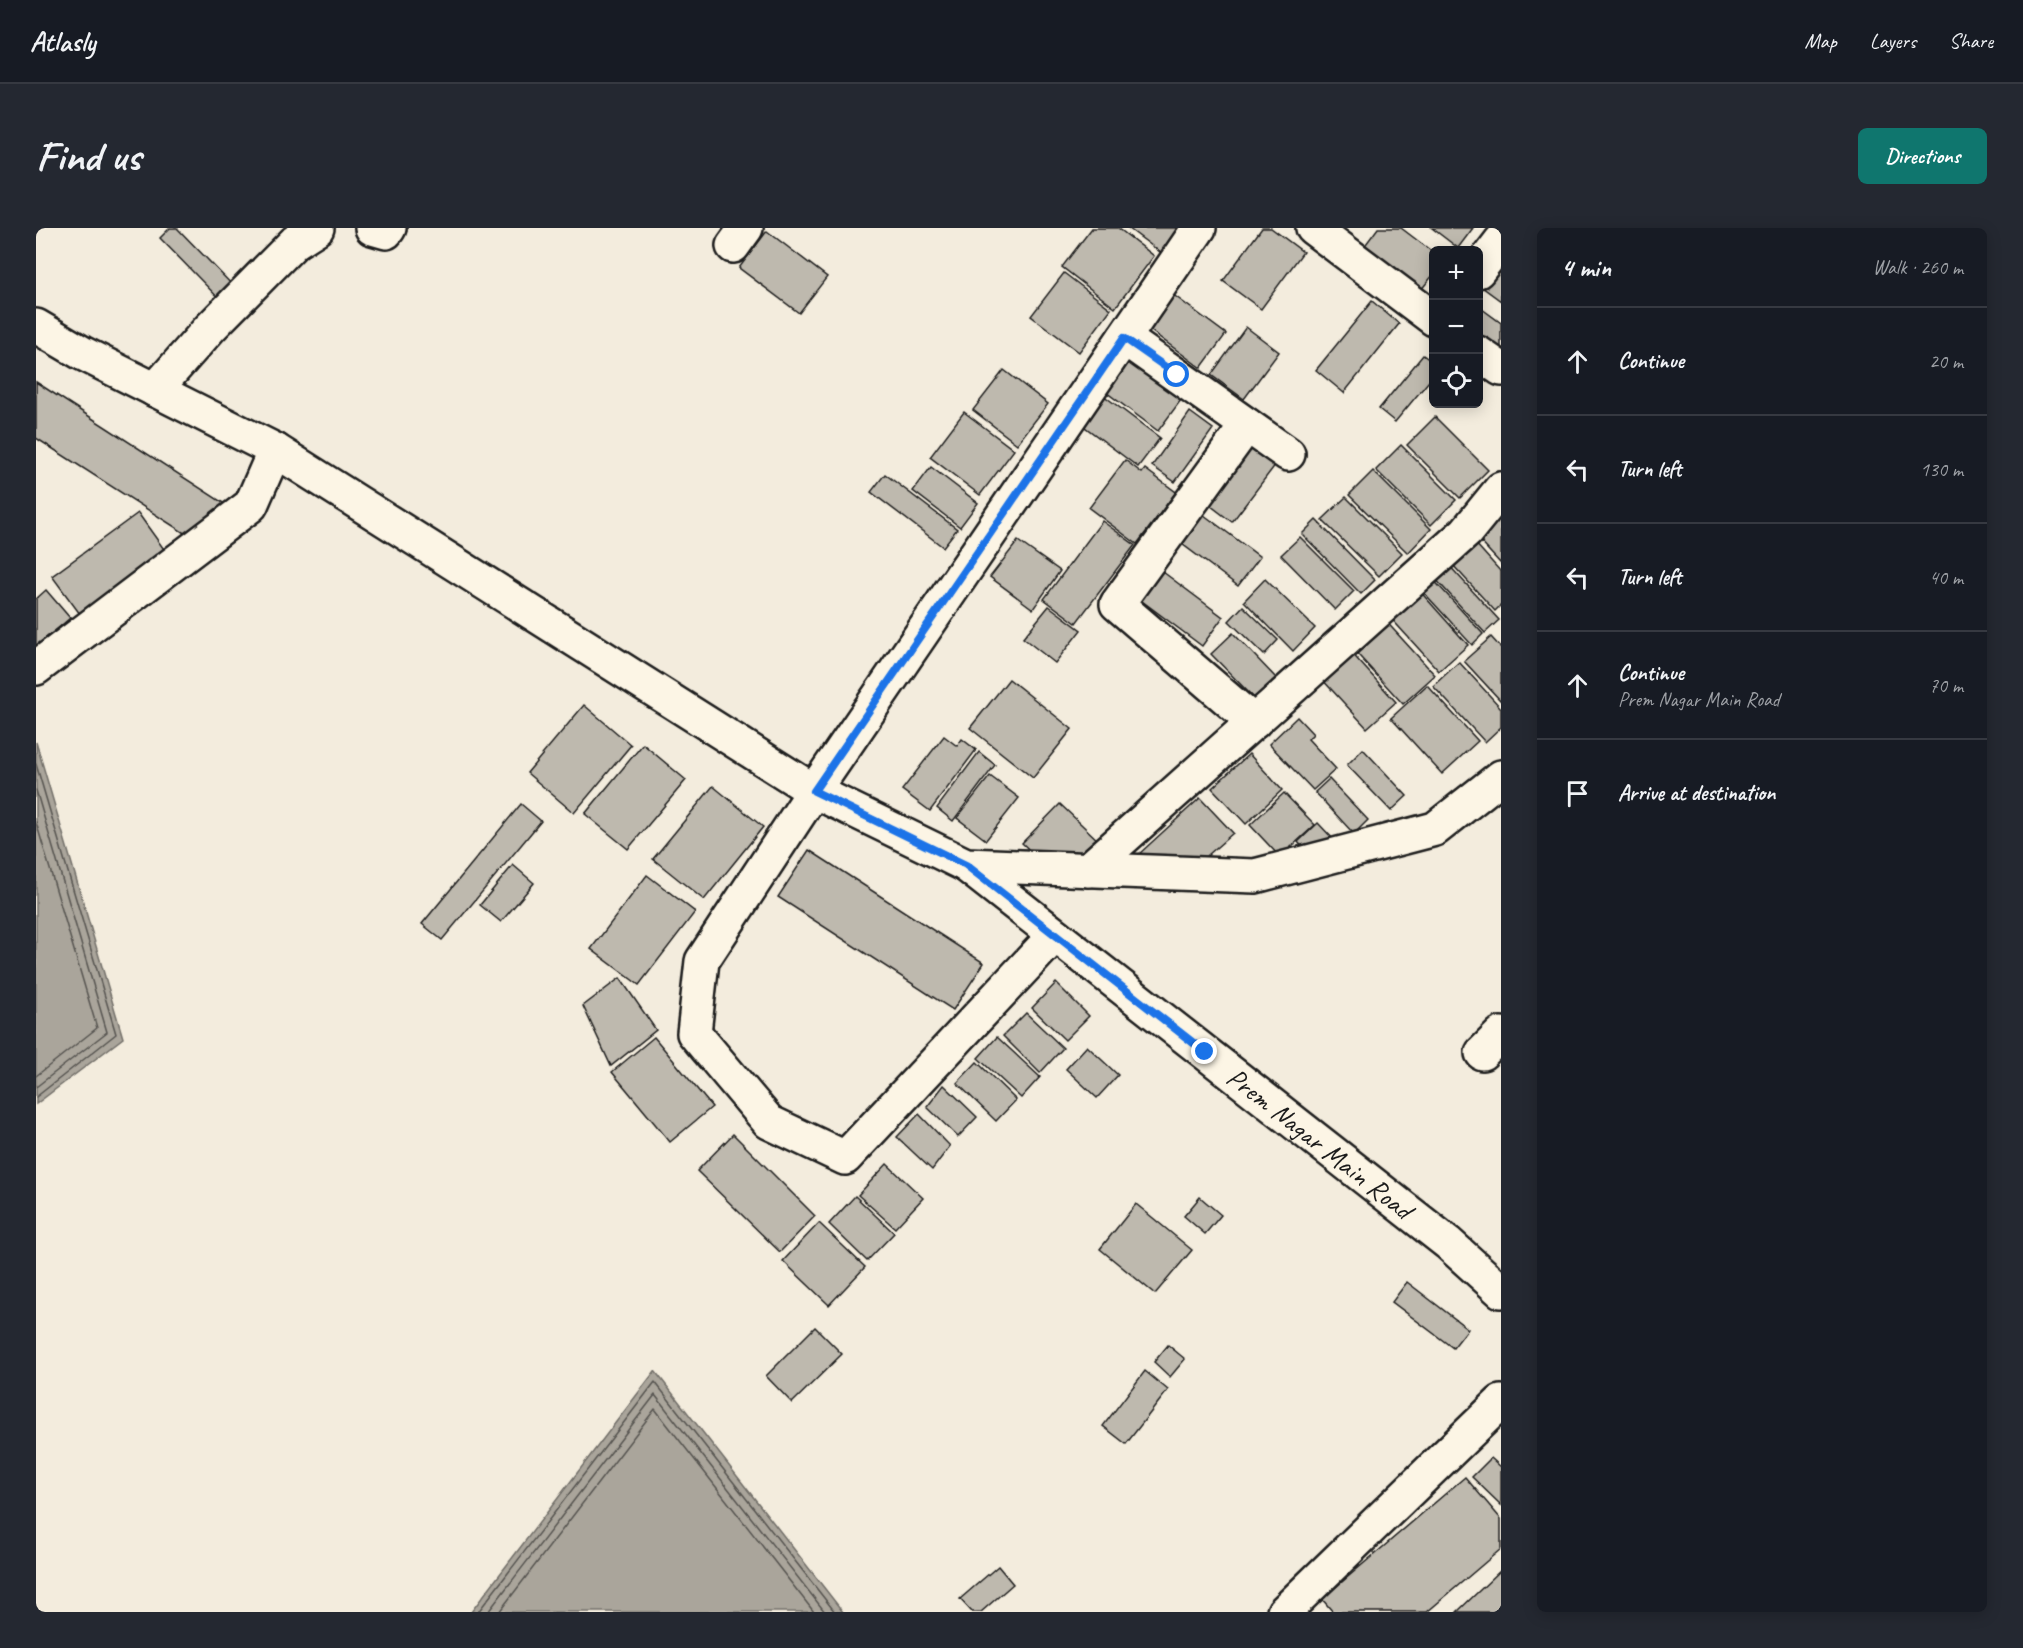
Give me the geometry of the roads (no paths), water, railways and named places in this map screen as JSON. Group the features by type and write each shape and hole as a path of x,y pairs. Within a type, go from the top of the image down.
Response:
{"street":[{"path":"155,390 210,328 295,242 317,228"},
{"path":"372,228 386,232 389,228"},
{"path":"1055,934 845,1158 769,1122 694,1034 702,961 814,791 1199,228"},
{"path":"1313,228 1429,315"},
{"path":"1483,266 1501,241"},
{"path":"36,326 81,353 275,450 814,791 966,865 1255,876 1435,829 1501,777"},
{"path":"1124,338 1288,454"},
{"path":"1482,354 1501,369"},
{"path":"1247,425 1117,604 1254,722"},
{"path":"36,668 251,504 275,450"},
{"path":"1088,870 1466,532 1501,489"},
{"name":"Prem Nagar Main Road","path":"966,865 1448,1243 1501,1291"},
{"path":"1284,1612 1501,1402"}],"water":[{"path":"36,742 123,1038 36,1104"},
{"path":"655,1371 843,1612 471,1612"}]}
